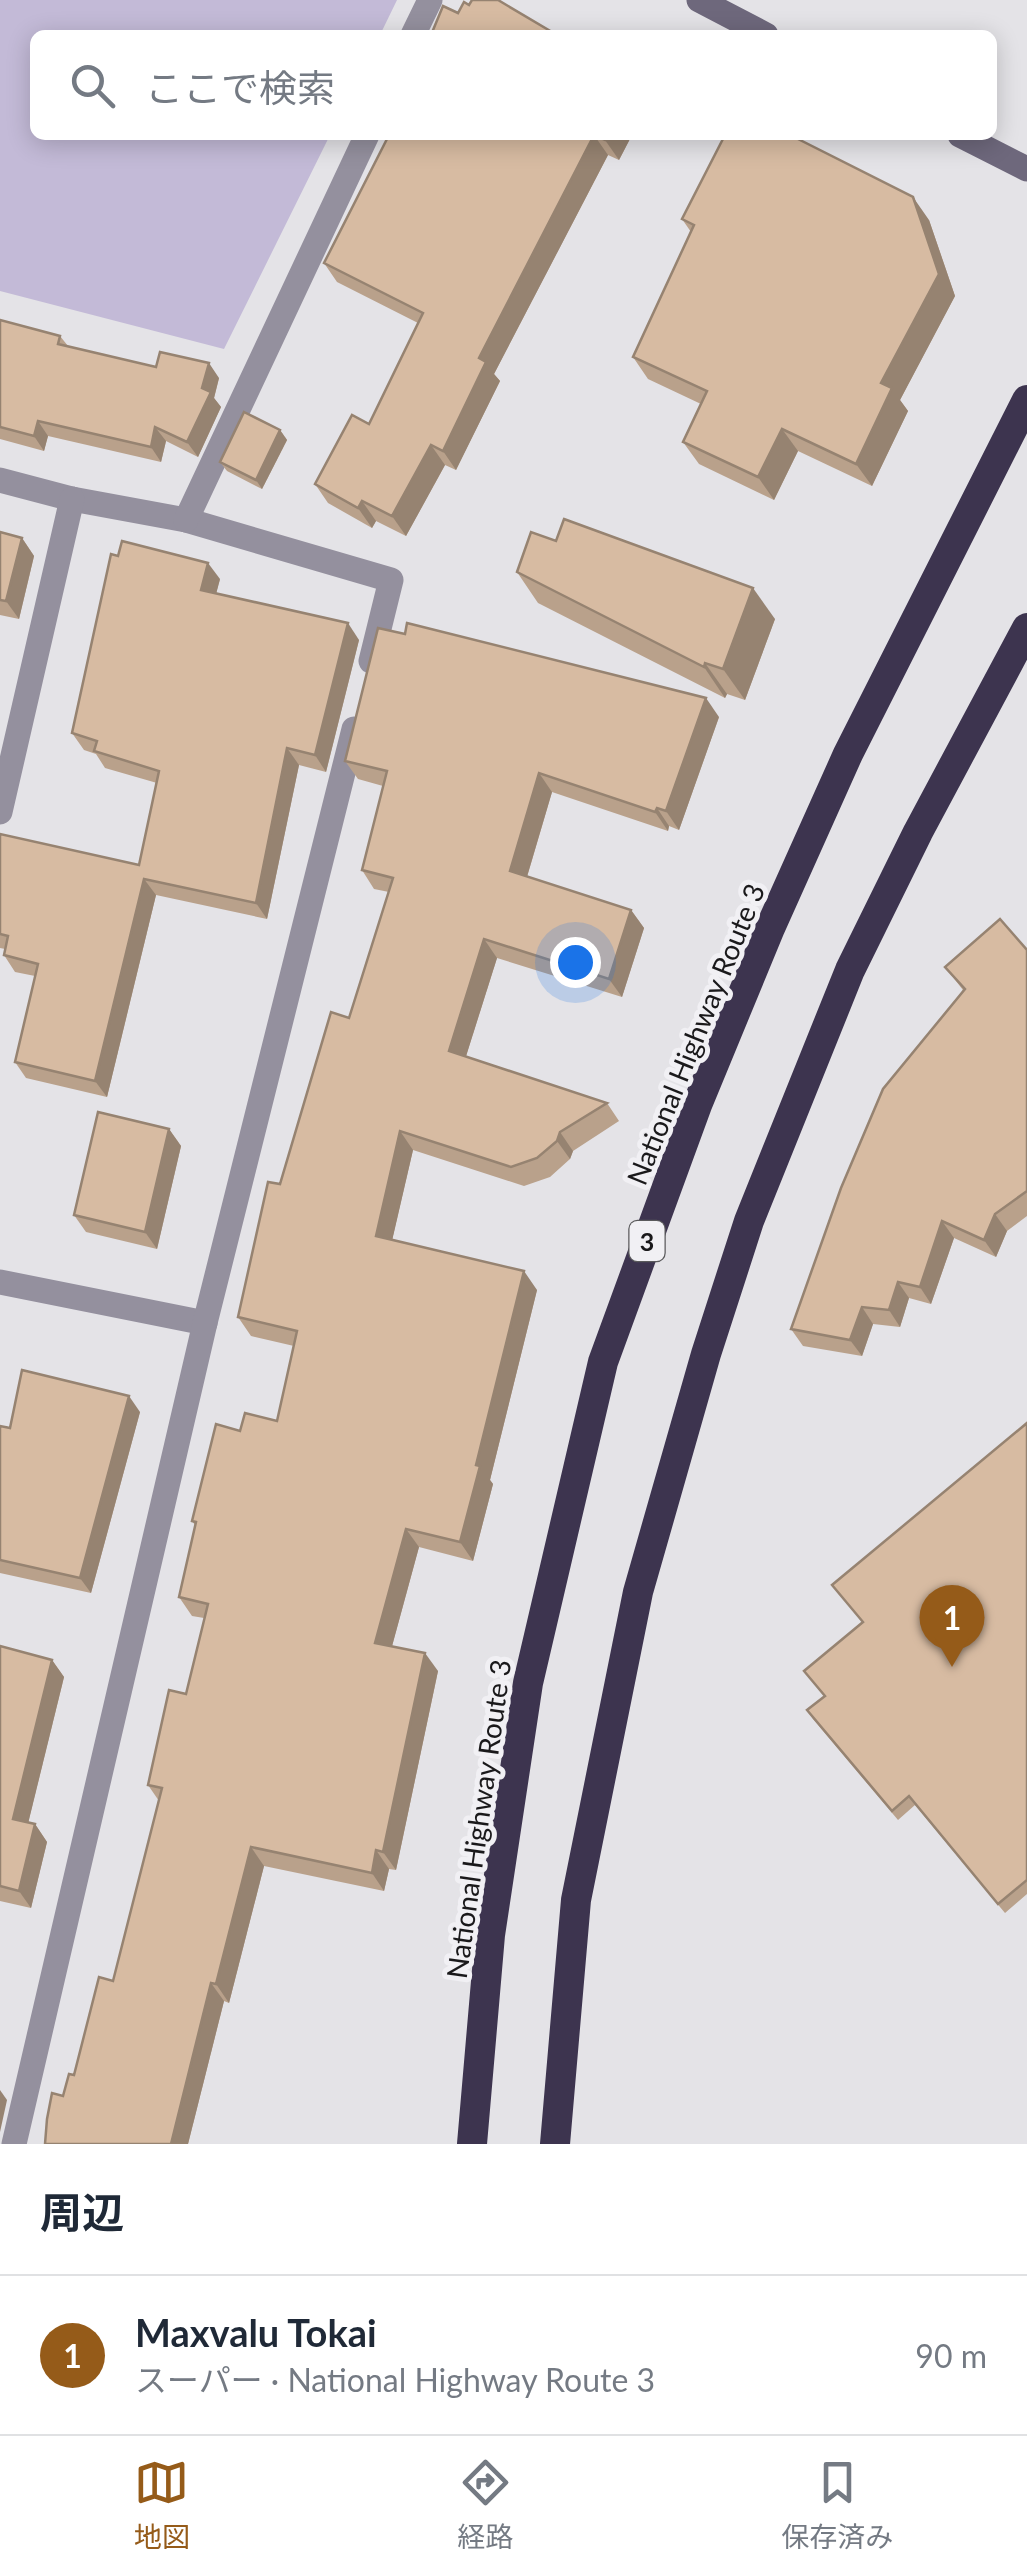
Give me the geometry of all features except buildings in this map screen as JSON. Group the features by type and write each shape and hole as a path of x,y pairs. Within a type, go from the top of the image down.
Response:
{"highway":[{"name":"National Highway Route 3","path":"472,2144 490,1934 528,1683 603,1362 696,1106 770,928 848,754 1027,400"},
{"path":"556,2144 576,1900 638,1592 706,1354 749,1221 850,970 918,832 1027,628"}],"street":[{"path":"416,30 430,0"},
{"path":"699,0 756,30"},
{"path":"186,520 364,140"},
{"path":"970,140 1027,170"},
{"path":"0,480 72,500 186,520 391,580 205,1323 14,2144"},
{"path":"0,812 72,500"},
{"path":"0,1282 205,1323"}],"shaded area":[{"path":"0,0 397,0 382,30 30,30 30,140 328,140 224,349 0,291"}],"place":[{"name":"Maxvalu Tokai","path":"952,1667"}]}
